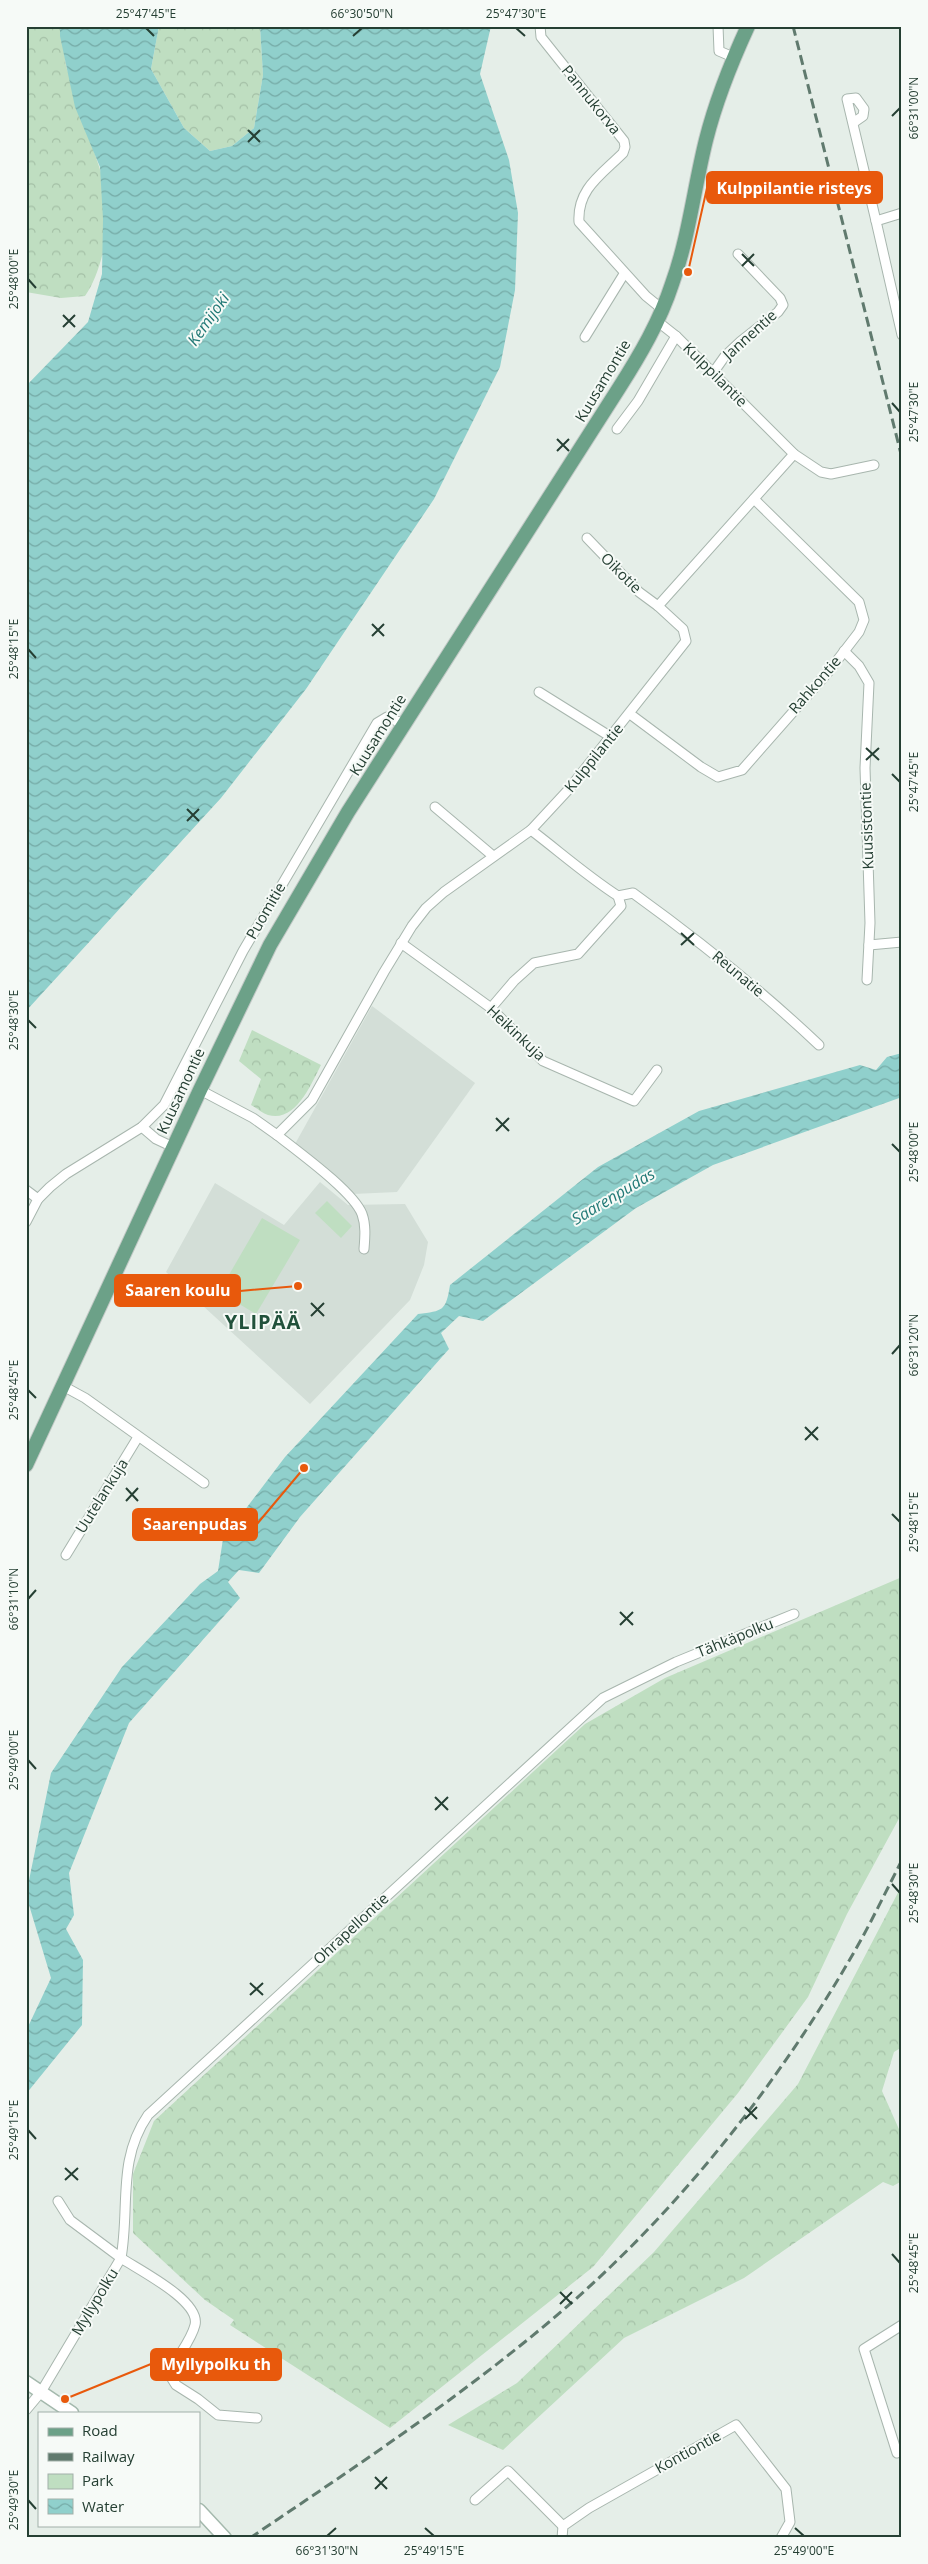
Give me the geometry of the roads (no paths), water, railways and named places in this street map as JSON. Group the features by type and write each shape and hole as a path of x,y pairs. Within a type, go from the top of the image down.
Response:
{"main road":[{"name":"Kuusamontie","path":"26,1465 173,1147 270,945 307,880 404,724 623,382 659,315 684,244 706,139 733,57 748,26"},
{"path":"26,2382 71,2412"},
{"path":"200,2511 226,2538"}],"street":[{"name":"Pannukorva","path":"540,26 541,37 624,141 623,153 582,194 578,207 579,222 624,274 646,296 659,315"},
{"path":"718,26 719,51 733,57"},
{"path":"853,123 902,335"},
{"path":"876,221 902,213"},
{"name":"Jannentie","path":"713,372 730,351 778,312 783,305 780,298 738,254"},
{"path":"585,337 624,274"},
{"name":"Kulppilantie","path":"659,315 676,336 794,454 821,472 831,474 874,465"},
{"path":"617,429 634,408 676,336"},
{"path":"658,606 794,454"},
{"name":"Rahkontie","path":"630,714 701,768 718,777 742,770 859,632 864,620 859,602 754,499"},
{"name":"Oikotie","path":"587,538 639,592 658,606"},
{"name":"Kulppilantie","path":"277,1135 312,1100 401,943 426,908 530,830 569,789 686,641 683,629 658,606"},
{"name":"Kuusistontie","path":"844,651 859,666 869,683 865,768 869,945 867,980"},
{"path":"540,692 611,737"},
{"name":"Puomitie","path":"26,1222 38,1199 66,1174 142,1127 164,1105 243,951 377,723 387,717 404,724"},
{"path":"436,807 493,856"},
{"name":"Reunatie","path":"530,830 564,855 586,876 618,896 633,893 700,942 781,1010 819,1046"},
{"path":"491,1008 514,981 534,963 578,954 620,906 618,896"},
{"path":"869,945 902,942"},
{"name":"Heikinkuja","path":"401,943 491,1008 543,1061 634,1101 657,1070"},
{"path":"200,1090 253,1118 277,1135 339,1187 362,1213 366,1234 364,1249"},
{"path":"142,1127 156,1139 173,1147"},
{"path":"26,1190 38,1199"},
{"path":"63,1386 85,1398 204,1483"},
{"name":"Uutelankuja","path":"66,1555 138,1437"},
{"name":"Tähkäpolku","path":"676,1662 794,1614"},
{"name":"Ohrapellontie","path":"121,2258 124,2241 128,2160 137,2133 148,2115 591,1708 603,1698 676,1662"},
{"path":"58,2201 70,2220 121,2258"},
{"name":"Myllypolku","path":"26,2410 41,2392 121,2258 182,2299 195,2312 195,2325 172,2370 171,2377 176,2385 218,2415 257,2418"},
{"path":"902,2325 864,2349 896,2453 902,2450"},
{"name":"Kontiontie","path":"563,2526 598,2503 736,2426 786,2489 790,2522 781,2538"},
{"path":"475,2500 508,2471 563,2526 562,2538"}],"water":[{"name":"Kemijoki","path":"60,26 159,26 151,69 184,128 210,151 232,146 254,128 263,75 260,26 491,26 480,74 509,160 518,213 515,290 500,367 434,499 306,689 221,798 26,1011 26,386 88,322 102,274 103,219 100,167 75,107 60,36"},
{"path":"902,1053 902,1097 713,1165 636,1208 483,1321 459,1316 441,1333 449,1349 300,1517 259,1573 239,1570 228,1582 240,1598 129,1723 69,1873 74,1915 66,1929 83,1960 82,2025 26,2094 26,2031 51,1978 26,1895 51,1773 122,1667 200,1584 218,1571 223,1539 285,1457 418,1314 433,1312 442,1308 447,1300 450,1285 598,1167 699,1111 860,1065 876,1070 887,1057"}],"railway":[{"path":"793,26 902,458"},
{"path":"250,2538 402,2434 477,2379 549,2322 594,2283 637,2241 717,2151 789,2055 853,1954 902,1860"}],"place":[{"name":"Kulppilantie risteys","path":"688,272"},
{"name":"Saaren koulu","path":"298,1286"},
{"name":"Saarenpudas","path":"304,1468"},
{"name":"Myllypolku th","path":"65,2399"}],"district":[{"name":"YLIPÄÄ","path":"263,1322"}]}
